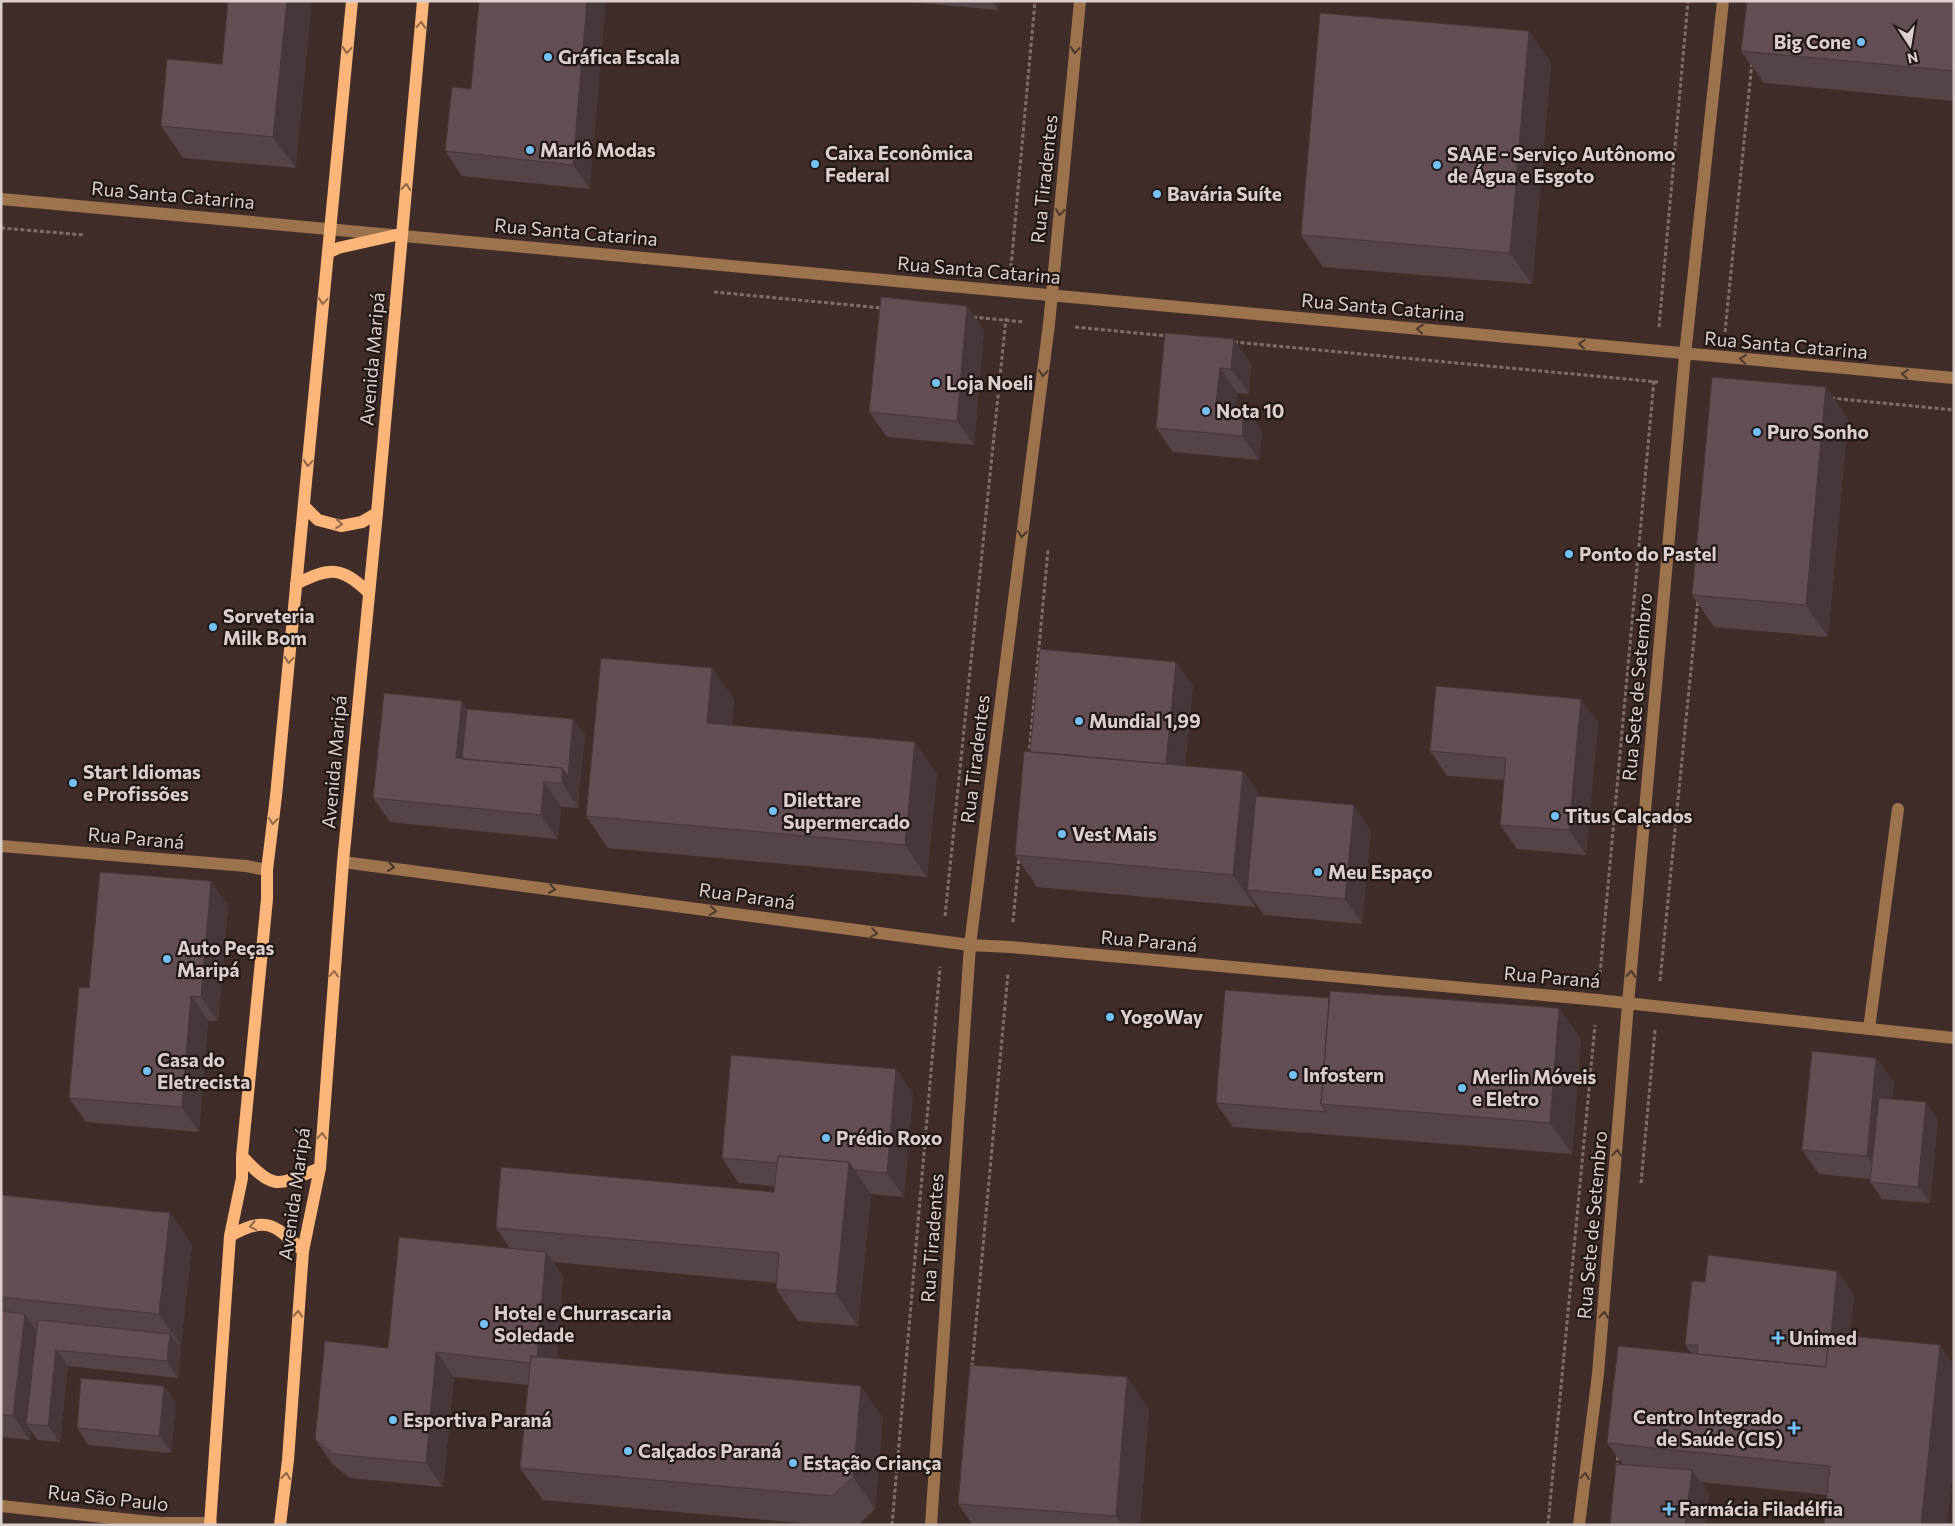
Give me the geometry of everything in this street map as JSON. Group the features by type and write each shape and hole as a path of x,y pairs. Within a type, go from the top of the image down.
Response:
{"main road":[{"path":"211,1524 230,1236 242,1178 242,1156 267,899 267,870 276,796 352,1"},
{"name":"Avenida Maripá","path":"280,1525 288,1460 303,1251 320,1168 343,862 377,513 399,235 423,1"},
{"path":"328,253 338,248 399,235"},
{"path":"304,506 318,520 341,526 362,522 377,513"},
{"path":"296,584 321,572 338,572 355,579 368,592"},
{"path":"242,1156 259,1175 274,1183 293,1179 320,1168"},
{"path":"230,1236 246,1227 262,1224 279,1229 303,1251"}],"street":[{"name":"Rua Tiradentes","path":"931,1525 970,945 1049,324 1080,1"},
{"name":"Rua Sete de Setembro","path":"1579,1525 1598,1374 1682,385 1723,1"},
{"name":"Rua Santa Catarina","path":"1,199 1685,355 1954,378"},
{"path":"1869,1029 1898,809"},
{"name":"Rua Paraná","path":"1,846 246,866 267,870"},
{"name":"Rua Paraná","path":"343,862 942,942 1598,1000 1954,1038"},
{"name":"Rua São Paulo","path":"1,1506 160,1523 211,1524"}],"path":[{"path":"892,1525 942,942 1006,320 1035,1"},
{"path":"1548,1525 1598,1000 1688,1"},
{"path":"1723,357 1752,60"},
{"path":"1,228 90,235"},
{"path":"708,292 886,309"},
{"path":"966,316 1169,336"},
{"path":"1228,342 1682,385"},
{"path":"1827,398 1954,410"},
{"path":"1028,760 1049,543"},
{"path":"1641,1186 1657,1007 1699,594"},
{"path":"972,1368 1020,848"},
{"path":"1616,1475 1618,1445"}],"building":[{"path":"228,1 287,1 273,137 161,126 167,59 222,64"},
{"path":"479,1 587,1 573,165 445,151 452,87 471,89"},
{"name":"Big Cone","path":"1747,1 1954,1 1954,71 1741,51"},
{"name":"SAAE - Serviço Autônomo de Água e Esgoto","path":"1320,13 1529,31 1510,253 1301,235"},
{"name":"Loja Noeli","path":"881,297 967,306 957,421 869,412"},
{"path":"1165,333 1234,339 1231,369 1220,368 1216,404 1244,406 1242,436 1156,428"},
{"path":"1712,377 1826,387 1806,605 1692,595"},
{"path":"1040,649 1176,662 1166,764 1030,752"},
{"name":"Dilettare Supermercado","path":"601,658 712,668 707,723 915,742 905,845 586,816"},
{"name":"Titus Calçados","path":"1436,686 1581,699 1569,830 1500,825 1506,758 1430,751"},
{"path":"384,693 462,701 456,758 562,768 562,783 544,782 541,815 373,798"},
{"path":"467,709 573,719 568,776 562,768 462,759"},
{"path":"1024,751 1243,771 1233,875 1015,855"},
{"name":"Meu Espaço","path":"1256,796 1354,805 1345,899 1247,890"},
{"path":"100,872 211,881 201,997 191,996 182,1107 69,1098 79,987 89,988"},
{"name":"Infostern","path":"1225,990 1329,998 1321,1104 1326,1112 1216,1103"},
{"name":"Merlin Móveis e Eletro","path":"1330,991 1559,1008 1550,1123 1321,1104"},
{"path":"1812,1051 1876,1058 1867,1156 1802,1150"},
{"name":"Prédio Roxo","path":"731,1055 896,1069 887,1173 854,1170 849,1162 778,1156 777,1163 722,1158"},
{"path":"1879,1098 1926,1102 1918,1187 1870,1182"},
{"path":"778,1156 849,1162 836,1294 776,1289 779,1253 496,1228 501,1167 774,1192"},
{"path":"1,1195 170,1213 159,1314 1,1297"},
{"path":"399,1237 546,1252 537,1357 531,1356 530,1363 436,1352 426,1463 333,1454 315,1439 325,1341 388,1348"},
{"name":"Unimed","path":"1708,1255 1837,1271 1826,1367 1697,1354 1698,1345 1685,1345 1692,1281 1705,1282"},
{"path":"1,1311 25,1314 13,1416 1,1414"},
{"path":"38,1320 170,1334 167,1361 56,1350 48,1426 26,1424"},
{"name":"Centro Integrado de Saúde (CIS)","path":"1829,1334 1940,1345 1921,1525 1824,1525 1830,1466 1607,1443 1618,1346 1826,1367"},
{"path":"531,1356 861,1386 853,1477 832,1496 520,1468"},
{"path":"970,1365 1127,1377 1116,1516 958,1504"},
{"path":"81,1378 164,1386 159,1436 77,1428"},
{"path":"1616,1464 1692,1470 1685,1525 1610,1525"}],"place":[{"name":"Big Cone","path":"1861,42"},
{"name":"Gráfica Escala","path":"548,57"},
{"name":"Marlô Modas","path":"530,150"},
{"name":"Caixa Econômica Federal","path":"815,164"},
{"name":"SAAE - Serviço Autônomo de Água e Esgoto","path":"1437,165"},
{"name":"Bavária Suíte","path":"1157,194"},
{"name":"Loja Noeli","path":"936,383"},
{"name":"Nota 10","path":"1206,411"},
{"name":"Puro Sonho","path":"1757,432"},
{"name":"Ponto do Pastel","path":"1569,554"},
{"name":"Sorveteria Milk Bom","path":"213,627"},
{"name":"Mundial 1,99","path":"1079,721"},
{"name":"Start Idiomas e Profissões","path":"73,783"},
{"name":"Dilettare Supermercado","path":"773,811"},
{"name":"Titus Calçados","path":"1555,816"},
{"name":"Vest Mais","path":"1062,834"},
{"name":"Meu Espaço","path":"1318,872"},
{"name":"Auto Peças Maripá","path":"167,959"},
{"name":"YogoWay","path":"1110,1017"},
{"name":"Casa do Eletrecista","path":"147,1071"},
{"name":"Infostern","path":"1293,1075"},
{"name":"Merlin Móveis e Eletro","path":"1462,1088"},
{"name":"Prédio Roxo","path":"826,1138"},
{"name":"Hotel e Churrascaria Soledade","path":"484,1324"},
{"name":"Unimed","path":"1778,1338"},
{"name":"Esportiva Paraná","path":"393,1420"},
{"name":"Centro Integrado de Saúde (CIS)","path":"1794,1428"},
{"name":"Calçados Paraná","path":"628,1451"},
{"name":"Estação Criança","path":"793,1463"},
{"name":"Farmácia Filadélfia","path":"1669,1509"}]}
